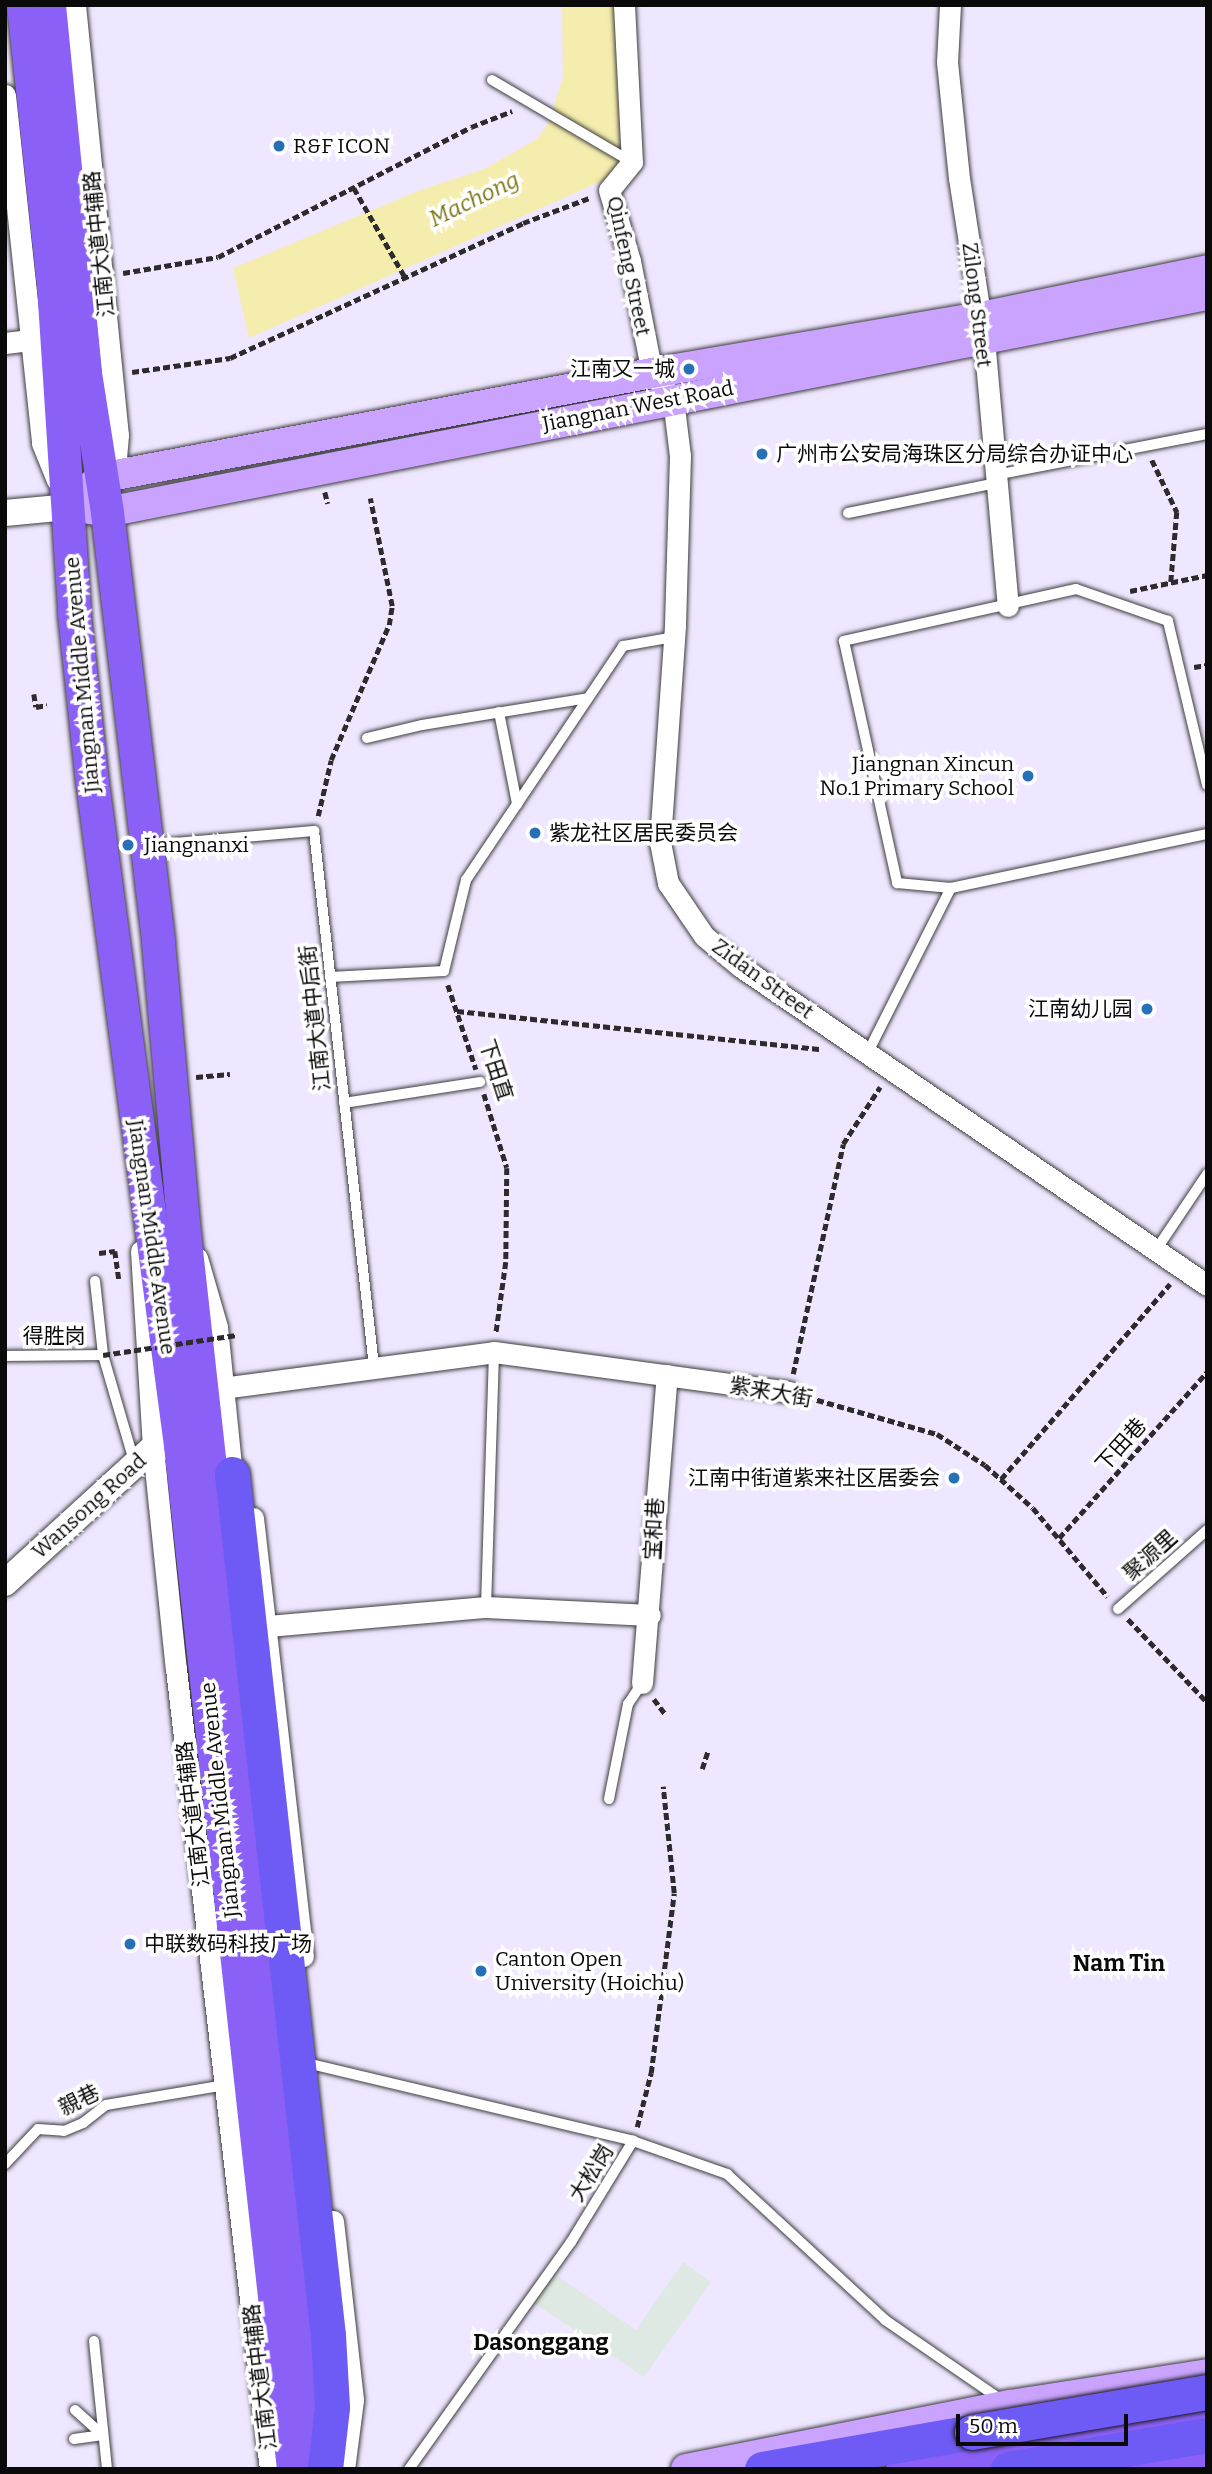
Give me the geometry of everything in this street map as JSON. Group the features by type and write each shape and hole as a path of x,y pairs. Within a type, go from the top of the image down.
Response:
{"highway":[{"path":"221,1475 259,1723 330,2360 331,2430 323,2469"},
{"path":"762,2469 972,2432 1201,2381"},
{"path":"1008,2469 1207,2435"},
{"path":"1144,2469 1207,2456"}],"main road":[{"name":"Jiangnan Middle Avenue","path":"23,5 64,283 107,512 119,609 147,845 183,1223 221,1475 323,2469"},
{"name":"Jiangnan Middle Avenue","path":"49,5 64,283 68,507 74,614 141,1158 156,1452 209,1833 273,2392 293,2469"},
{"path":"68,507 100,478 652,373 982,328 1207,270"},
{"name":"Jiangnan West Road","path":"68,507 107,512 673,399 982,328 1207,295"},
{"path":"74,614 119,609"},
{"path":"687,2469 1010,2405 1201,2381"},
{"path":"1161,2425 1201,2381"},
{"path":"902,2469 1207,2417"},
{"path":"1121,2469 1207,2456"}],"street":[{"name":"江南大道中辅路","path":"68,507 42,443 30,340 64,283 75,5"},
{"path":"624,5 629,160"},
{"name":"Zilong Street","path":"950,5 950,88 982,328 1008,606"},
{"name":"江南大道中辅路","path":"5,95 64,283"},
{"name":"Qinfeng Street","path":"629,160 609,190 630,261 652,373 673,399"},
{"path":"5,343 30,340"},
{"name":"Zidan Street","path":"673,399 681,494 660,842 668,883 688,915 713,944 867,1054 1207,1285"},
{"path":"5,513 68,507"},
{"path":"183,1223 211,1298 222,1388 221,1475 246,1494 254,1523 268,1626 353,2400 344,2469"},
{"name":"紫来大街","path":"222,1388 494,1352 789,1392"},
{"name":"宝和巷","path":"642,1683 650,1615 654,1501 667,1375"},
{"name":"Wansong Road","path":"5,1583 156,1452"},
{"path":"268,1626 486,1607 650,1615"},
{"name":"江南大道中辅路","path":"227,1989 225,2085 273,2392 270,2469"}],"lane":[{"path":"492,80 629,160"},
{"path":"848,513 1207,434"},
{"path":"1207,785 1168,621 1076,589 844,642 897,883 951,888 1207,834"},
{"path":"330,977 443,971 466,880 623,646 674,637"},
{"path":"367,738 588,698"},
{"path":"499,712 517,804"},
{"path":"147,845 314,831"},
{"name":"江南大道中后街","path":"314,831 373,1367"},
{"path":"867,1054 951,888"},
{"path":"344,1103 480,1082"},
{"path":"1156,1250 1207,1174"},
{"path":"95,1281 103,1356 156,1452"},
{"path":"486,1607 494,1352"},
{"name":"得胜岗","path":"5,1356 103,1356"},
{"name":"聚源里","path":"1118,1609 1207,1530"},
{"path":"609,1799 628,1704 642,1683"},
{"path":"315,2065 633,2141"},
{"name":"親巷","path":"5,2164 38,2129 64,2131 83,2123 106,2105 225,2085"},
{"name":"大松岗","path":"409,2469 571,2242 633,2141 727,2174 885,2320 1010,2405"},
{"path":"94,2341 107,2469"},
{"path":"75,2410 103,2435"},
{"path":"74,2440 103,2435"}],"path":[{"path":"64,283 218,257 471,127 529,104"},
{"path":"354,187 405,277"},
{"path":"126,373 230,358 523,223 609,190"},
{"path":"1146,446 1177,512 1171,582"},
{"path":"314,831 331,760 389,625 392,606 370,498"},
{"path":"1098,597 1207,575"},
{"path":"34,694 36,707 47,705"},
{"name":"下田直","path":"443,971 507,1168 506,1262 494,1352"},
{"path":"457,1011 867,1054"},
{"path":"789,1392 843,1144 892,1070"},
{"path":"99,1253 115,1251"},
{"path":"1001,1479 1183,1269"},
{"path":"103,1356 237,1335"},
{"name":"下田巷","path":"1059,1538 1207,1372"},
{"name":"紫来大街","path":"789,1392 937,1434 1001,1479 1059,1538 1118,1609 1207,1702"},
{"path":"702,1769 708,1750"},
{"path":"633,2141 652,2073 674,1893 663,1787"}],"shaded area":[{"path":"683,2262 711,2282 644,2377 534,2303 553,2273 636,2330"}],"water":[{"name":"Machong","path":"562,5 619,5 620,164 604,180 249,338 233,268 418,191 484,169 537,139 548,124 563,77"}],"tunnel":[{"path":"165,482 396,440"}],"place":[{"name":"R&F ICON","path":"279,146"},
{"name":"江南又一城","path":"689,369"},
{"name":"广州市公安局海珠区分局综合办证中心","path":"762,454"},
{"name":"Jiangnan Xincun No.1 Primary School","path":"1028,776"},
{"name":"紫龙社区居民委员会","path":"535,833"},
{"name":"Jiangnanxi","path":"128,845"},
{"name":"江南幼儿园","path":"1147,1009"},
{"name":"江南中街道紫来社区居委会","path":"954,1478"},
{"name":"中联数码科技广场","path":"130,1944"},
{"name":"Canton Open University (Hoichu)","path":"481,1971"}],"district":[{"name":"Nam Tin","path":"1119,1963"},
{"name":"Dasonggang","path":"541,2342"}]}
